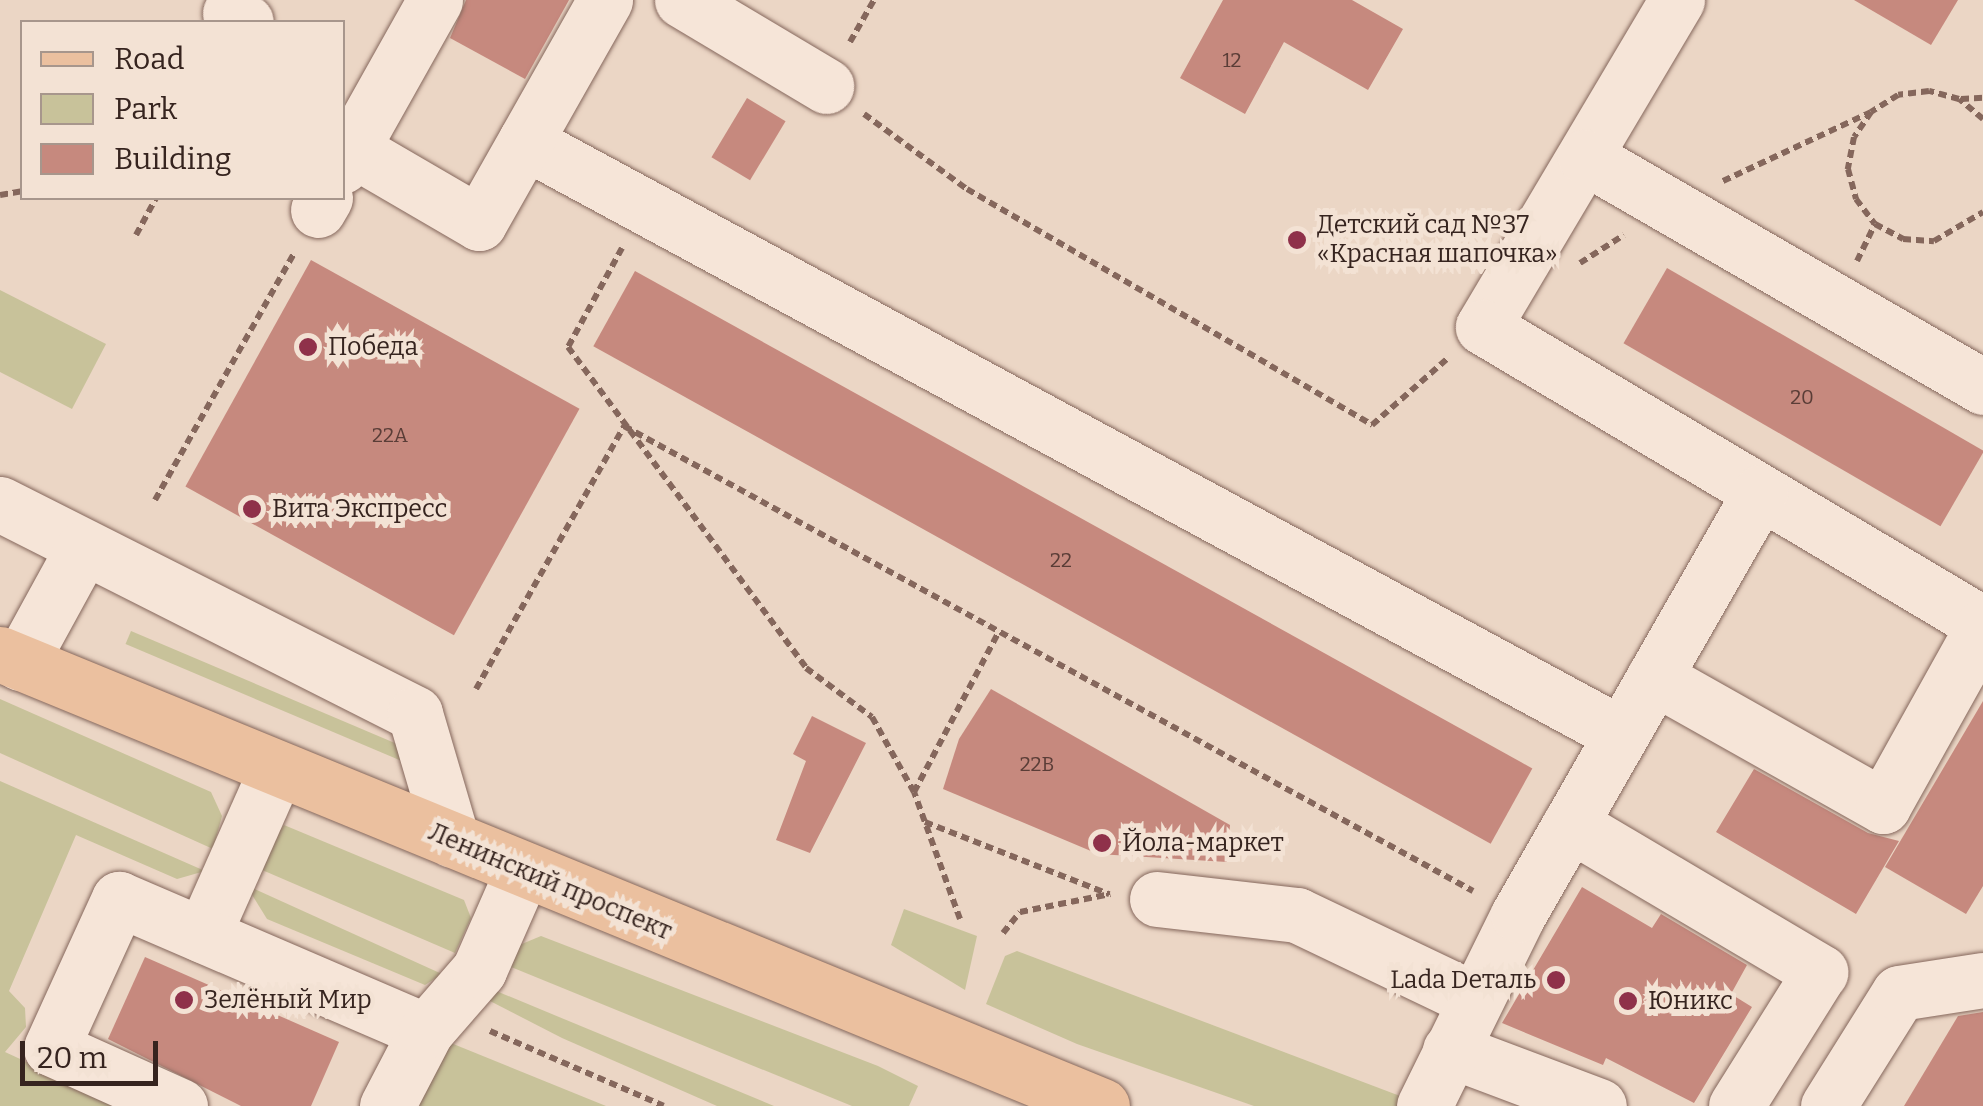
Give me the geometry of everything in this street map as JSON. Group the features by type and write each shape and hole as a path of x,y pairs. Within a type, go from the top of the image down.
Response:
{"main road":[{"name":"Ленинский проспект","path":"10,658 1102,1106"}],"lane":[{"path":"345,144 361,90 435,0"},
{"path":"345,184 479,223 606,0"},
{"path":"682,0 826,86"},
{"path":"1654,678 1883,806 1983,625 1483,327 1676,0"},
{"path":"525,142 1620,734"},
{"path":"1584,157 1983,387"},
{"path":"1424,1106 1518,916 1760,492"},
{"path":"0,504 416,714 452,840"},
{"path":"10,658 83,548"},
{"path":"203,935 276,770"},
{"path":"1570,824 1820,972 1736,1106"},
{"path":"387,1106 435,1021 479,970 523,870"},
{"path":"1134,896 1297,915 1475,1000"},
{"path":"180,1106 51,1048 119,899 203,935 435,1021"},
{"path":"1828,1106 1899,994 1983,980"},
{"path":"1450,1050 1599,1106"}],"path":[{"path":"874,0 826,86 968,188 1372,425 1483,327"},
{"path":"1576,266 1669,206 1871,112 1898,94 1929,91 1959,99 1983,98"},
{"path":"1959,99 1983,119"},
{"path":"1871,112 1854,137 1848,169 1856,199 1875,224 1903,238 1934,241 1983,212"},
{"path":"136,236 155,200"},
{"path":"154,500 323,200"},
{"path":"644,207 568,347 806,668 872,718 914,792 960,919"},
{"path":"624,426 997,634 1518,916"},
{"path":"476,689 624,426"},
{"path":"914,792 997,634"},
{"path":"925,822 1134,896"},
{"path":"1003,932 1020,912 1134,896"},
{"path":"435,1021 664,1106"}],"green space":[{"path":"0,290 106,344 72,409 0,372"},
{"path":"131,631 407,748 402,761 126,644"},
{"path":"0,699 211,792 222,816 213,849 0,753"},
{"path":"0,781 205,871 177,879 76,835 9,991 25,1008 26,1027 5,1052 122,1106 0,1106"},
{"path":"284,825 464,900 471,918 455,953 253,866"},
{"path":"246,885 442,974 425,985 267,919"},
{"path":"904,909 977,936 965,990 891,945"},
{"path":"541,936 878,1066 918,1086 909,1106 852,1106 506,965 517,946"},
{"path":"1017,951 1408,1099 1403,1106 1254,1106 1077,1044 986,1004 1005,956"},
{"path":"489,988 774,1106 717,1106 562,1038 490,1001"},
{"path":"441,1039 606,1106 405,1106"}],"building":[{"path":"466,0 569,0 525,79 450,38"},
{"path":"1223,0 1352,0 1403,29 1368,90 1284,42 1245,114 1180,78"},
{"path":"1854,0 1958,0 1931,45"},
{"path":"747,98 786,121 750,180 711,157"},
{"path":"311,260 580,409 454,635 185,487"},
{"path":"1667,268 1983,450 1940,526 1624,343"},
{"path":"635,271 1532,768 1491,844 593,346"},
{"path":"991,689 1230,825 1227,862 1098,854 943,789 959,739"},
{"path":"1983,701 1983,886 1966,914 1885,867"},
{"path":"812,716 866,743 810,853 776,840 806,761 793,754"},
{"path":"1754,769 1868,833 1899,841 1856,914 1716,832"},
{"name":"Юникс","path":"1582,887 1652,928 1661,914 1747,965 1731,994 1752,1007 1694,1103 1606,1058 1603,1065 1502,1023"},
{"name":"Зелёный Мир","path":"145,957 339,1042 311,1106 241,1106 108,1039"},
{"path":"1983,1012 1983,1106 1904,1106 1958,1016"}],"place":[{"name":"Детский сад №37 «Красная шапочка»","path":"1297,240"},
{"name":"Победа","path":"308,347"},
{"name":"Вита Экспресс","path":"252,509"},
{"name":"Йола-маркет","path":"1102,843"},
{"name":"Lada Dеталь","path":"1556,980"},
{"name":"Зелёный Мир","path":"184,1000"},
{"name":"Юникс","path":"1628,1001"}]}
